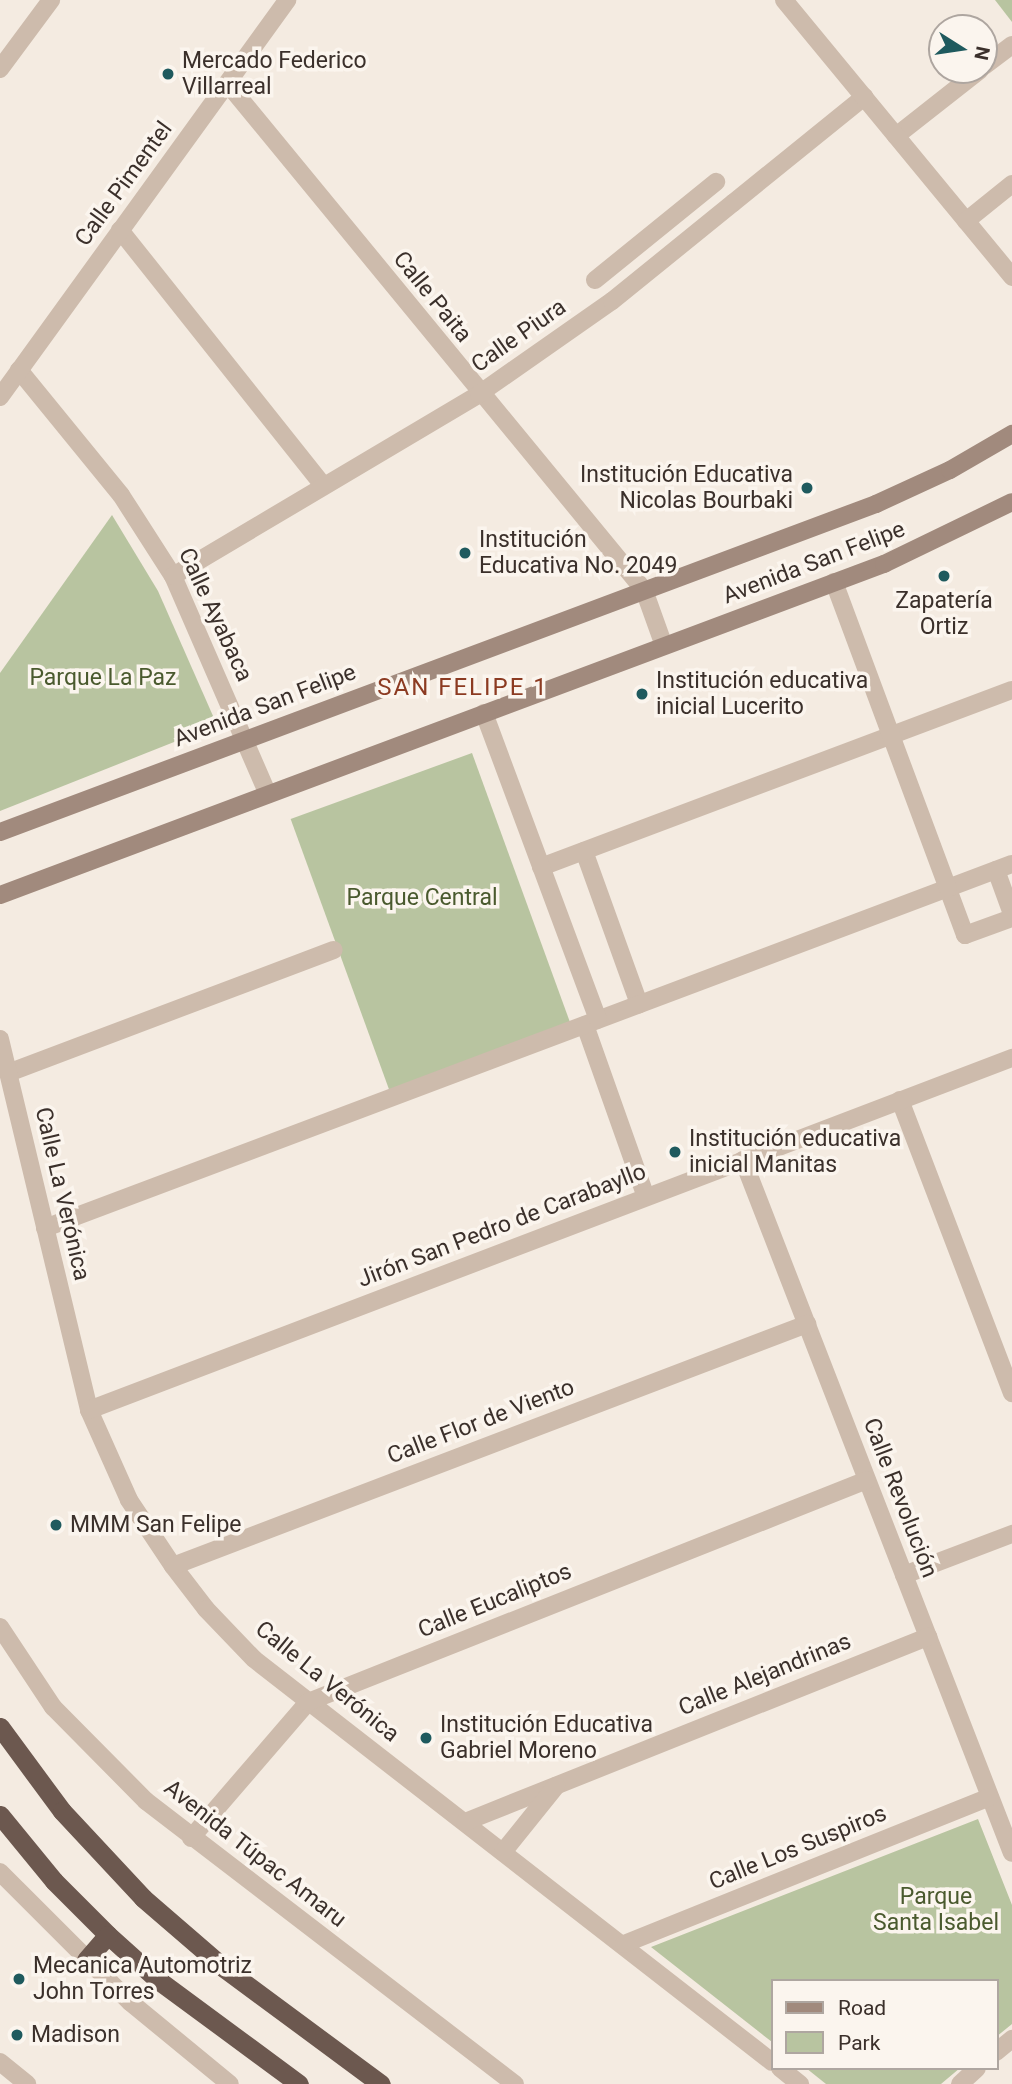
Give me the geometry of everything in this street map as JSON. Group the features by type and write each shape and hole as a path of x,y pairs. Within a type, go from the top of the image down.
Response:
{"highway":[{"path":"0,1727 62,1811 143,1898 224,1968 381,2084"},
{"path":"0,1815 54,1881 158,1980 299,2084"},
{"path":"86,1960 108,1935"}],"main road":[{"name":"Avenida San Felipe","path":"0,832 913,488 1012,434"},
{"name":"Avenida San Felipe","path":"0,895 834,582 938,541 1012,502"}],"street":[{"path":"0,69 51,0"},
{"name":"Calle Pimentel","path":"0,397 288,0"},
{"path":"784,0 1012,276"},
{"path":"998,55 1012,44"},
{"name":"Calle Paita","path":"228,84 479,394 644,590 664,646"},
{"path":"896,136 961,84"},
{"name":"Calle Piura","path":"173,576 479,394 612,301 864,97"},
{"path":"595,280 716,182"},
{"path":"966,221 1012,184"},
{"path":"120,230 324,485"},
{"name":"Calle Ayabaca","path":"19,370 121,495 173,576 268,794"},
{"path":"45,1228 948,889 1004,867 1012,916 965,935 948,889 892,738 834,582"},
{"path":"541,867 892,738 1012,690"},
{"path":"484,713 541,867 646,1197"},
{"path":"584,851 639,1004"},
{"path":"8,1073 334,950"},
{"name":"Calle La Verónica","path":"0,1039 89,1410 129,1500 173,1566 206,1609 254,1659 624,1944 771,2061"},
{"name":"Jirón San Pedro de Carabayllo","path":"89,1410 1012,1058"},
{"path":"900,1100 1012,1393"},
{"name":"Calle Revolución","path":"743,1160 1012,1853"},
{"name":"Calle Flor de Viento","path":"173,1566 807,1324"},
{"name":"Calle Eucaliptos","path":"191,1838 308,1702 867,1480"},
{"path":"904,1574 1012,1534"},
{"name":"Avenida Túpac Amaru","path":"0,1627 52,1707 98,1758 191,1838 515,2084"},
{"name":"Calle Alejandrinas","path":"465,1822 928,1637"},
{"path":"503,1852 559,1783"},
{"name":"Calle Los Suspiros","path":"624,1944 990,1797"},
{"path":"0,1872 130,2002 230,2084"},
{"path":"998,2050 1012,2039"},
{"path":"0,2062 27,2084"},
{"path":"782,2070 800,2084"},
{"path":"960,2084 975,2070"}],"green space":[{"path":"995,0 1012,0 1012,22"},
{"name":"Parque La Paz","path":"112,515 158,591 217,725 0,811 0,673"},
{"name":"Parque Central","path":"472,753 572,1027 391,1093 291,819"},
{"name":"Parque Santa Isabel","path":"978,1819 1012,1905 1012,2024 998,2035 998,1979 771,1979 771,2041 651,1947"},
{"path":"808,2070 958,2070 941,2084 826,2084"}],"place":[{"name":"Mercado Federico Villarreal","path":"168,74"},
{"name":"Institución Educativa Nicolas Bourbaki","path":"807,488"},
{"name":"Institución Educativa No. 2049","path":"465,553"},
{"name":"Zapatería Ortiz","path":"944,576"},
{"name":"Institución educativa inicial Lucerito","path":"642,694"},
{"name":"Institución educativa inicial Manitas","path":"675,1152"},
{"name":"MMM San Felipe","path":"56,1525"},
{"name":"Institución Educativa Gabriel Moreno","path":"426,1738"},
{"name":"Mecanica Automotriz John Torres","path":"19,1979"},
{"name":"Madison","path":"17,2035"}],"district":[{"name":"SAN FELIPE 1","path":"463,688"}]}
